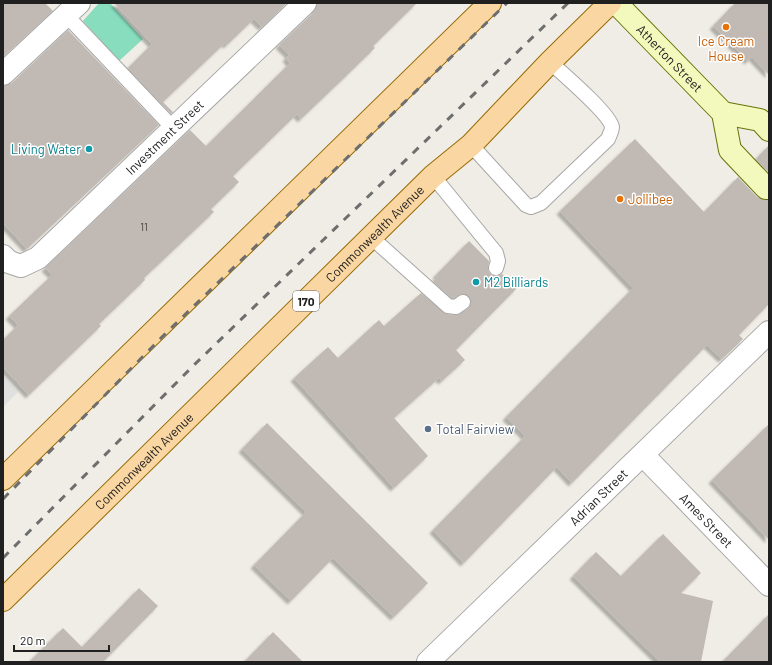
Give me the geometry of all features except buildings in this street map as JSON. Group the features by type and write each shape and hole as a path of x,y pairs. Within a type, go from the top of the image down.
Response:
{"main road":[{"path":"3,479 490,3"},
{"name":"Commonwealth Avenue","path":"3,600 433,176 471,145 550,62 610,3"}],"street":[{"name":"Investment Street","path":"12,261 38,258 305,3"},
{"name":"Atherton Street","path":"616,3 723,113"},
{"path":"3,74 72,9"},
{"path":"769,130 760,120 723,113 730,150 766,188 769,188"},
{"name":"Adrian Street","path":"428,662 769,332"},
{"name":"Ames Street","path":"643,455 769,585"}],"lane":[{"path":"72,9 174,129"},
{"path":"471,145 526,205 531,207 541,203 608,139 612,128 609,119 579,88 550,62"},
{"path":"433,176 496,253 498,261 496,268"},
{"path":"371,237 448,306 456,307 463,302"}],"green space":[{"path":"99,3 110,3 143,39 119,61 83,21"}],"shaded area":[{"path":"3,376 18,392 3,407"}],"railway":[{"path":"3,499 166,333 507,3"},
{"path":"3,558 193,366 568,3"}],"place":[{"name":"Ice Cream House","path":"726,27"},
{"name":"Living Water","path":"89,149"},
{"name":"Jollibee","path":"620,199"},
{"name":"M2 Billiards","path":"476,282"},
{"name":"Total Fairview","path":"428,429"}]}
